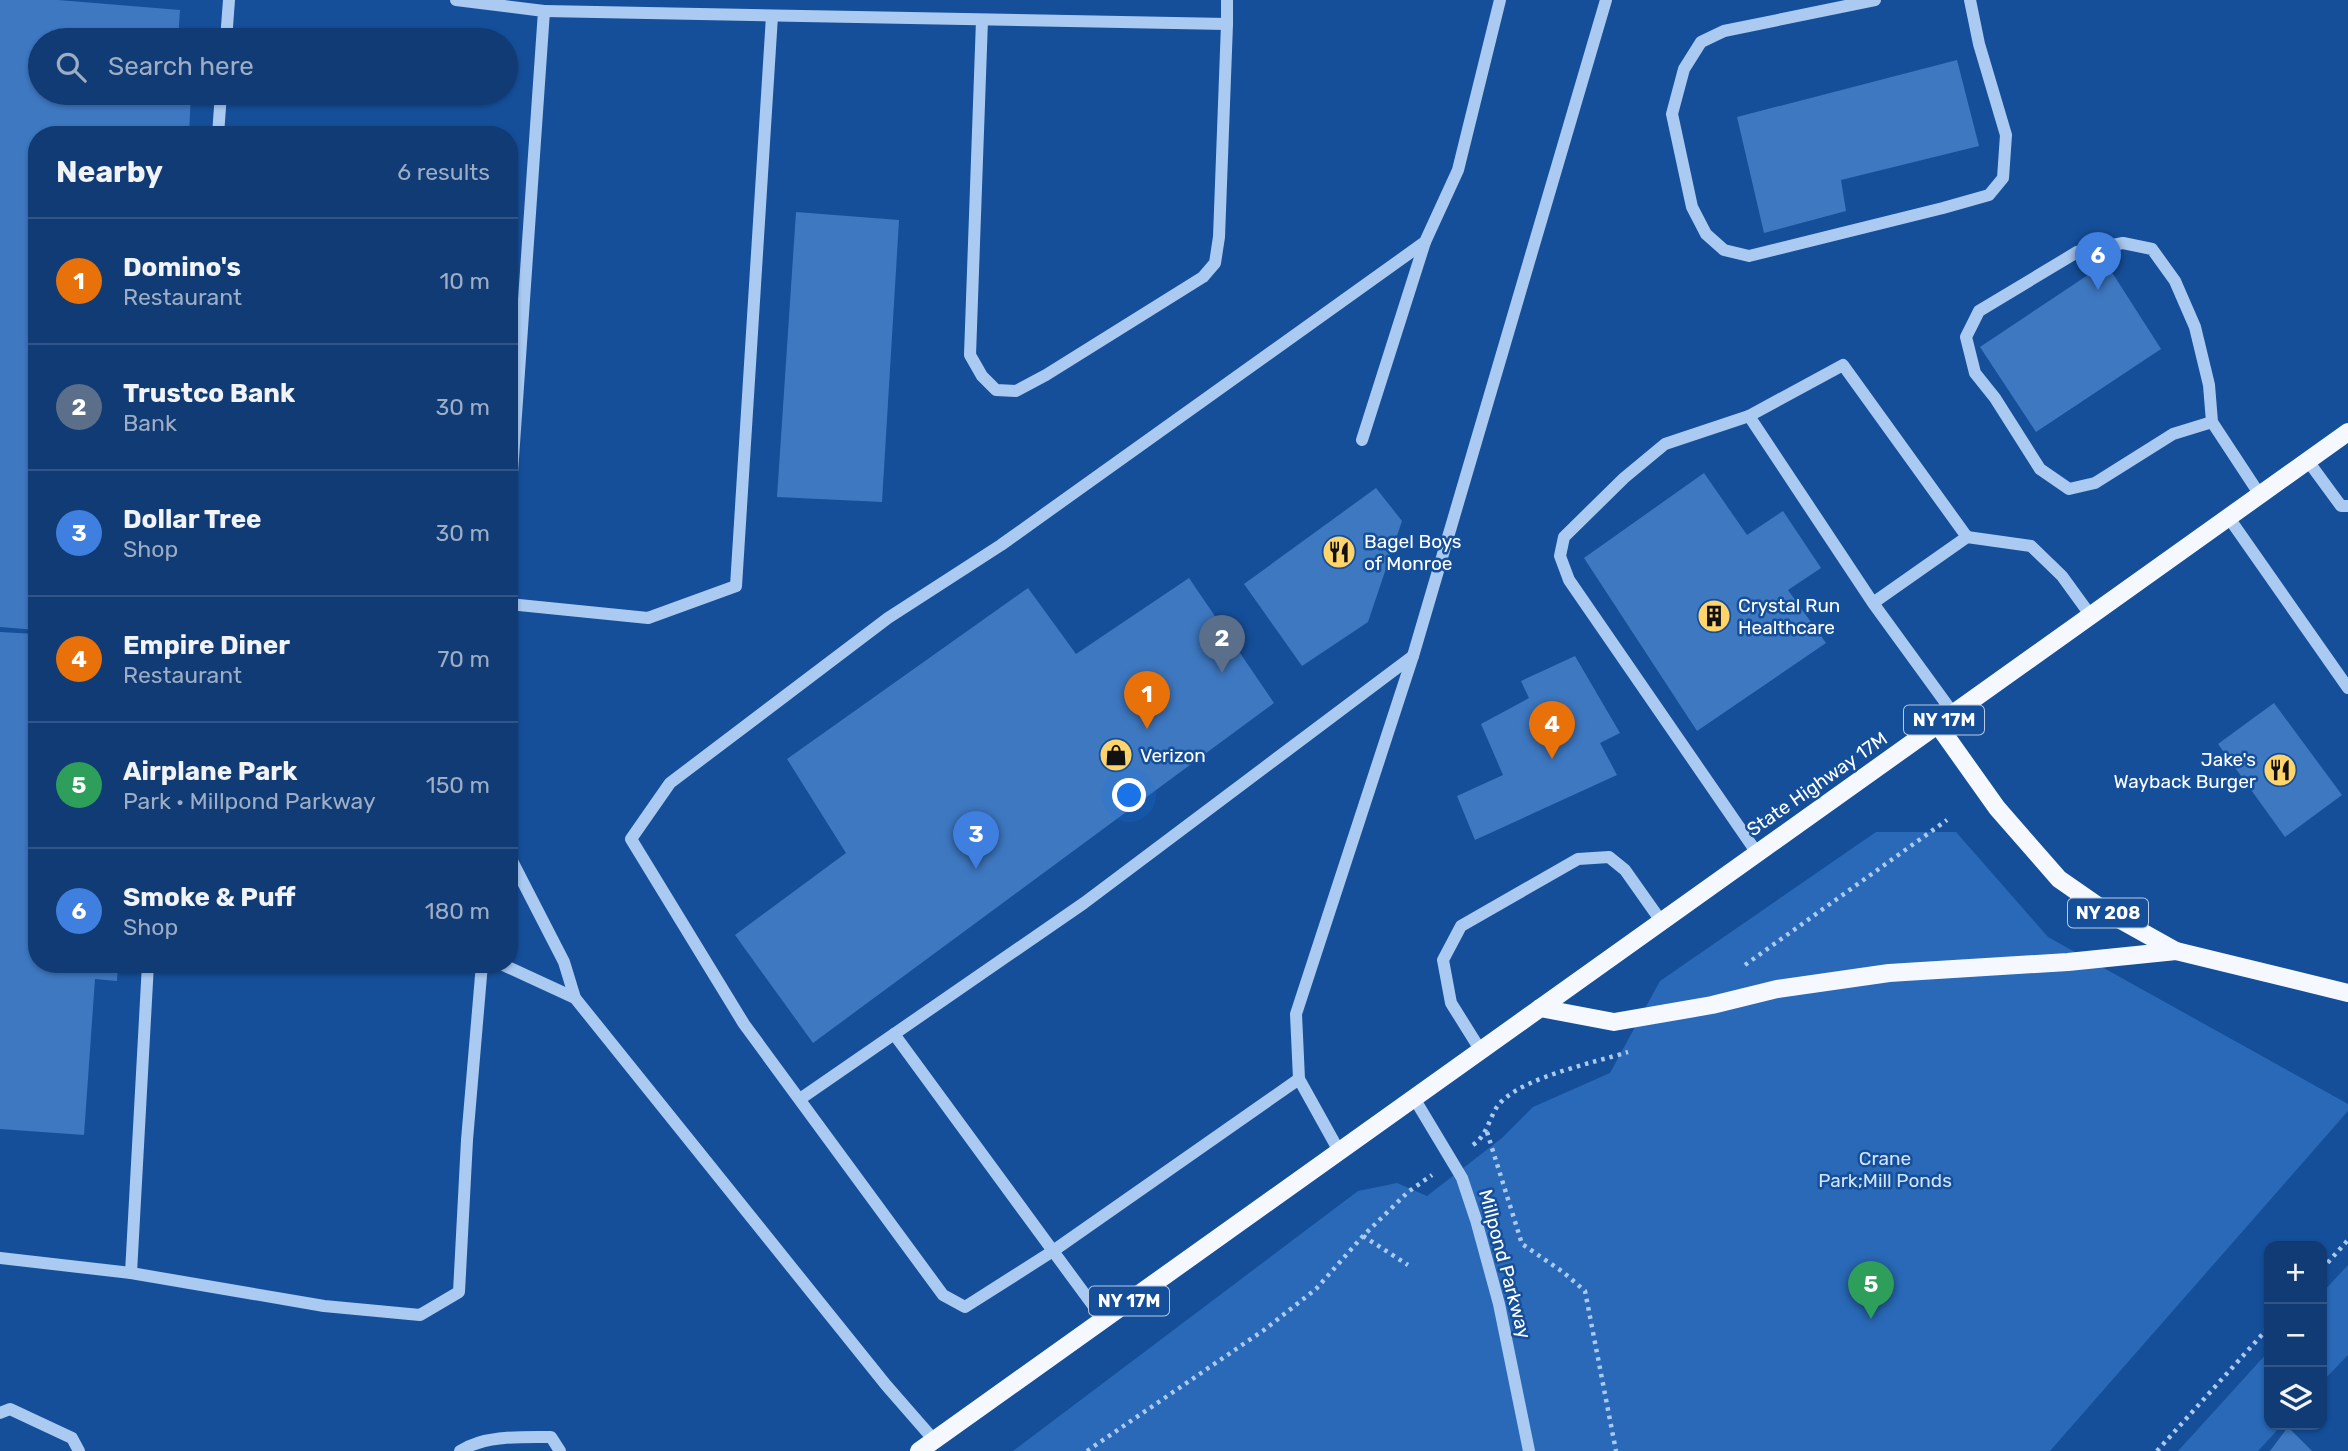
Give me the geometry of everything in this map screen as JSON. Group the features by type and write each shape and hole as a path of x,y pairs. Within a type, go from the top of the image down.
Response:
{"main road":[{"name":"State Highway 17M","path":"1414,1098 2348,432"},
{"name":"NY 208","path":"1938,725 1997,808 2059,880 2108,913 2176,951 2348,993"},
{"path":"1540,1008 1614,1022 1777,989 1889,973 2068,962 2176,951"},
{"name":"NY 17M","path":"919,1451 1414,1098"}],"street":[{"path":"227,28 229,0"},
{"path":"456,0 544,11 1227,24"},
{"path":"982,20 970,355 982,376 996,390 1016,391 1203,277 1215,263 1219,237 1227,0"},
{"path":"1362,440 1425,242 1458,170 1500,0"},
{"path":"1339,1151 1299,1079 1296,1014 1413,656 1606,0"},
{"path":"1875,0 1724,31 1701,42 1684,69 1672,114 1692,207 1706,234 1724,250 1749,256 1989,195 2003,178 2006,135 1979,44 1970,0"},
{"path":"518,386 544,11"},
{"path":"518,605 648,618 737,586 772,16"},
{"path":"219,126 220,105"},
{"path":"1299,1079 1053,1251 965,1307 943,1295 744,1024 631,839 670,783 888,618 1001,545 1425,242"},
{"path":"2212,422 2173,435 2095,483 2069,489 2040,469 1995,398 1975,373 1966,337 1979,311 2077,252 2123,243 2152,249 2175,281 2195,327 2209,384 2212,422 2260,495"},
{"path":"1757,853 1569,580 1560,556 1564,537 1624,478 1665,444 1749,416 1843,365 1967,537"},
{"path":"1749,416 1873,603 1953,713"},
{"path":"2308,461 2342,506 2348,506"},
{"path":"2229,518 2348,688"},
{"path":"1873,603 1967,537 2031,546 2062,576 2091,615"},
{"path":"800,1099 1084,903 1413,656"},
{"path":"1481,1051 1451,1003 1443,960 1461,926 1578,859 1609,857 1625,870 1661,922"},
{"path":"518,873 564,962 575,998 886,1385 934,1440"},
{"path":"518,972 575,998"},
{"path":"131,1273 148,973"},
{"path":"0,1258 131,1273 324,1306 420,1315 459,1292 467,1140 481,973"},
{"path":"894,1034 1103,1319"},
{"name":"Millpond Parkway","path":"1414,1098 1462,1178 1476,1220 1499,1304 1529,1451"},
{"path":"0,1413 10,1409 72,1438 79,1451"},
{"path":"460,1451 466,1447 511,1437 551,1437 560,1451"}],"path":[{"path":"1712,1004 1726,979 1947,820"},
{"path":"1087,1451 1264,1330 1316,1289 1363,1236 1408,1192 1478,1142 1487,1132 1500,1101 1532,1082 1633,1051"},
{"path":"1487,1132 1522,1244 1586,1291 1616,1451"},
{"path":"1363,1236 1408,1265"},
{"path":"2327,1263 2348,1240"},
{"path":"2157,1451 2264,1333"}],"green space":[{"name":"Crane Park;Mill Ponds","path":"1876,832 1956,832 2048,937 2348,1104 2348,1111 2050,1451 1013,1451 1358,1191 1397,1183 1427,1196 1502,1138 1533,1107 1610,1073 1660,981"},
{"path":"2348,1265 2348,1355 2327,1377 2327,1304 2327,1288"},
{"path":"2264,1356 2264,1430 2277,1430 2258,1451 2178,1451"}],"building":[{"path":"0,0 58,0 180,10 179,28 28,28 28,105 190,105 189,126 28,126 28,629 0,627"},
{"path":"1957,60 1979,146 1841,180 1846,211 1764,233 1737,117"},
{"path":"796,212 899,220 882,502 777,497"},
{"path":"2106,263 2161,349 2036,432 1980,347"},
{"name":"Crystal Run Healthcare","path":"1704,473 1747,535 1783,511 1821,568 1788,590 1826,643 1697,731 1584,558"},
{"name":"Bagel Boys of Monroe","path":"1376,488 1402,521 1368,622 1302,666 1244,584"},
{"path":"1189,578 1274,703 813,1043 735,935 846,853 787,759 1028,588 1076,654"},
{"path":"0,632 28,634 28,973 117,973 117,981 95,979 84,1135 0,1129"},
{"path":"1575,656 1620,733 1600,743 1617,775 1475,840 1457,796 1503,775 1481,724 1529,698 1521,681"},
{"name":"Jake's Wayback Burger","path":"2274,703 2342,795 2285,837 2218,744"},
{"path":"2286,1430 2291,1430 2312,1451 2270,1451"}],"place":[{"name":"Smoke & Puff","path":"2098,290"},
{"name":"Bagel Boys of Monroe","path":"1339,552"},
{"name":"Crystal Run Healthcare","path":"1714,616"},
{"name":"Trustco Bank","path":"1222,673"},
{"name":"Domino's","path":"1147,729"},
{"name":"Verizon","path":"1116,755"},
{"name":"Empire Diner","path":"1552,759"},
{"name":"Jake's Wayback Burger","path":"2280,770"},
{"name":"Dollar Tree","path":"976,869"},
{"name":"Airplane Park","path":"1871,1319"}]}
